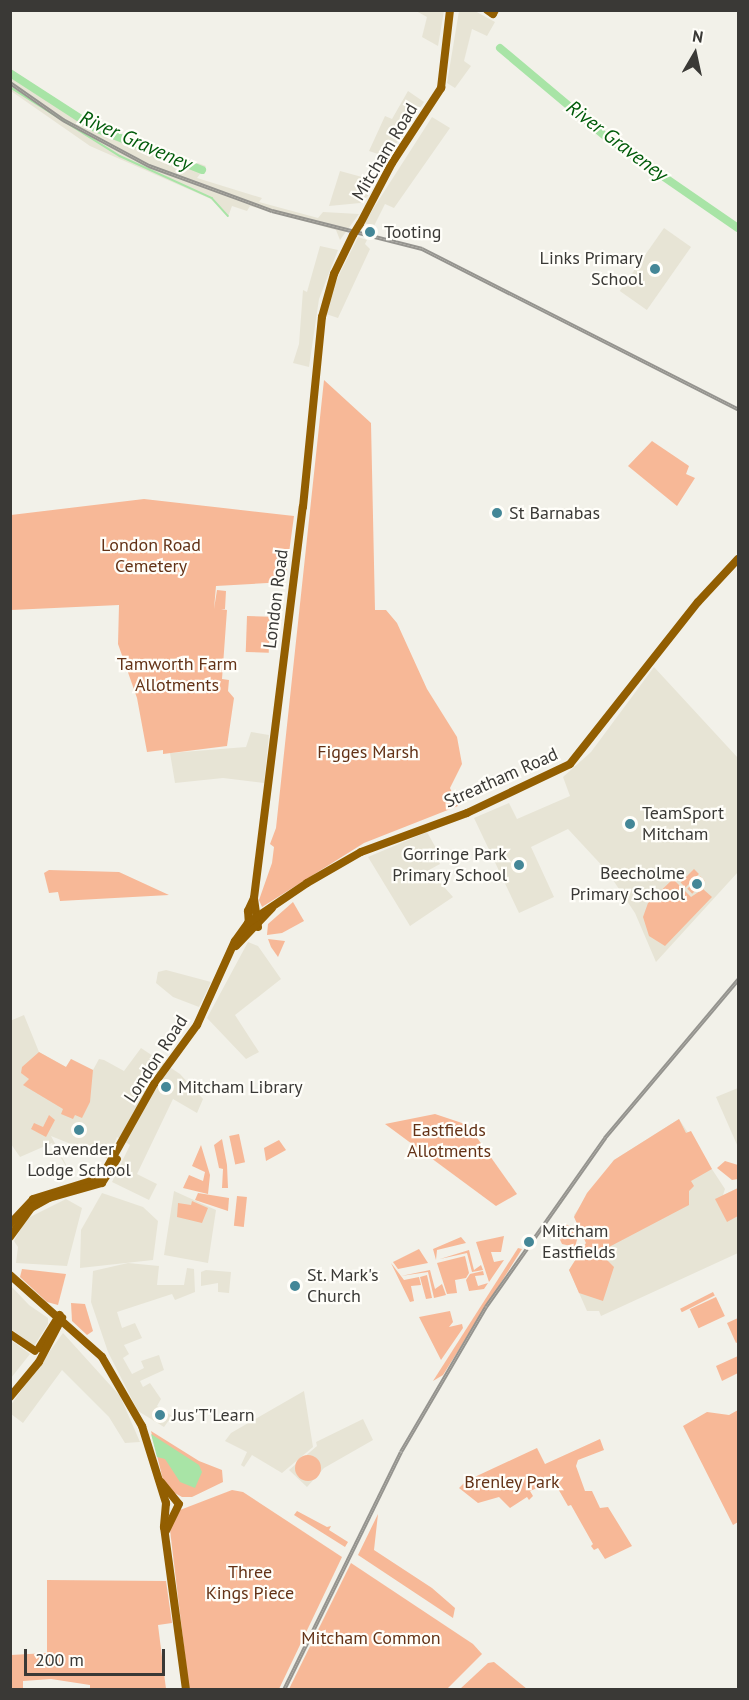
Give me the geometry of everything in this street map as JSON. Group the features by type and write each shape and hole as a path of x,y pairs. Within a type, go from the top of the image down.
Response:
{"main road":[{"name":"Mitcham Road","path":"325,303 353,235 392,163 441,88 450,10"},
{"name":"London Road","path":"117,1155 151,1089 199,1021 236,946 253,926 254,898 262,852 325,303"},
{"name":"Streatham Road","path":"253,926 272,908 307,883 361,852 467,813 570,764 694,606 738,559"},
{"path":"10,1224 22,1208 39,1196 99,1178 117,1155"},
{"path":"10,1237 19,1221 36,1204 104,1182 117,1155"},
{"path":"10,1275 82,1336 109,1366 147,1438 168,1507"},
{"path":"33,1365 39,1362 60,1318"},
{"path":"10,1397 33,1365 37,1350 60,1318"},
{"path":"10,1334 37,1350"},
{"path":"37,1350 48,1343"},
{"path":"158,1476 179,1504 168,1507"},
{"path":"173,1497 168,1507 166,1532 186,1689"}],"shaded area":[{"path":"416,11 444,11 438,46 422,37 427,17"},
{"path":"459,11 475,11 495,22 487,36 472,29 464,61 471,66 455,88 447,83"},
{"path":"11,70 100,127 206,166 197,178 262,198 259,202 318,218 323,212 359,214 340,240 336,230 250,206 247,211 232,206 228,217 211,199 90,146 11,91"},
{"path":"408,91 424,102 387,157 369,151 385,116 392,119"},
{"path":"432,117 450,128 394,208 385,204 374,226 364,223"},
{"path":"340,171 373,180 368,196 360,203 329,206"},
{"name":"Links Primary School","path":"664,228 691,247 647,310 620,291"},
{"path":"358,237 367,240 365,244 370,249 338,318 326,314 332,289"},
{"path":"320,246 338,250 319,299 309,367 293,363 299,344 303,290 307,292"},
{"path":"654,667 738,758 738,872 656,962 635,913 607,871 568,829 531,847 554,897 519,913 474,818 509,803 517,819 570,796 563,777 591,752"},
{"path":"251,732 269,735 264,783 223,778 175,783 170,753 246,747"},
{"path":"427,832 441,857 438,859 440,864 429,870 453,897 410,926 368,857"},
{"path":"248,942 258,946 281,979 235,1015 259,1052 246,1059 207,1018"},
{"path":"166,970 211,982 199,1007 173,997 156,983 158,972"},
{"path":"24,1015 39,1052 66,1067 71,1059 93,1070 99,1059 124,1071 141,1048 180,1074 203,1099 197,1113 173,1099 137,1174 157,1184 149,1200 112,1182 130,1145 117,1137 108,1159 51,1136 73,1178 52,1143 20,1157 11,1144 10,1021"},
{"path":"738,1088 738,1147 716,1097"},
{"path":"679,1119 725,1189 723,1195 738,1188 738,1253 601,1316 599,1311 587,1311 569,1270 586,1243 574,1215 614,1160"},
{"path":"174,1191 216,1210 208,1263 164,1255"},
{"path":"102,1193 143,1207 158,1221 153,1260 80,1268 81,1230"},
{"path":"66,1199 82,1208 67,1266 16,1263 18,1247 14,1241 26,1219"},
{"path":"128,1263 159,1266 157,1285 184,1285 187,1268 194,1269 195,1292 175,1300 172,1294 117,1312 122,1328 135,1323 142,1338 124,1345 129,1354 123,1358 132,1374 144,1368 141,1361 159,1355 164,1370 140,1381 143,1387 150,1383 161,1399 157,1406 172,1416 164,1427 138,1411 108,1352 91,1302 93,1271"},
{"path":"206,1270 231,1272 229,1293 218,1292 218,1283 201,1286 201,1272"},
{"path":"10,1285 29,1305 48,1318 48,1324 34,1346 11,1329"},
{"path":"63,1333 120,1396 140,1442 125,1443 109,1417 62,1370 23,1423 11,1414 10,1406"},
{"path":"11,1340 30,1354 11,1378"},
{"path":"304,1391 313,1447 282,1473 252,1455 244,1467 241,1465 247,1452 225,1441 231,1433"},
{"path":"363,1419 373,1440 324,1468 307,1487 289,1470 317,1446 316,1442"},
{"path":"151,1434 199,1465 202,1472 195,1488 180,1482 165,1459 157,1457"}],"green space":[{"name":"Figges Marsh","path":"324,380 371,423 375,610 386,610 397,623 427,689 457,737 462,764 450,788 458,806 364,843 262,907 259,900 272,863 274,847 270,844 276,828"},
{"path":"652,441 689,466 686,474 695,478 677,506 628,466"},
{"name":"London Road Cemetery","path":"144,499 294,516 285,582 216,586 214,609 217,590 226,591 225,609 221,609 227,610 222,679 229,680 228,691 234,698 227,746 163,754 163,750 147,752 137,698 118,644 119,605 11,610 11,515"},
{"path":"247,616 270,617 269,653 246,652"},
{"path":"694,869 699,874 686,887 681,882"},
{"path":"49,870 119,872 169,895 60,901 58,892 49,893 44,873"},
{"path":"700,876 705,881 692,894 687,889"},
{"path":"673,879 691,897 703,889 712,897 665,946 649,936 643,917 648,903"},
{"path":"293,902 304,921 282,933 267,935 268,924"},
{"path":"268,939 285,941 278,957 271,947"},
{"path":"39,1052 66,1067 71,1059 93,1070 90,1102 82,1118 75,1115 73,1119 61,1114 63,1109 23,1085 29,1079 21,1073 22,1067"},
{"name":"Eastfields Allotments","path":"435,1114 468,1125 517,1194 496,1206 385,1124"},
{"path":"49,1115 55,1120 46,1137 31,1129 34,1123 43,1127"},
{"path":"679,1119 686,1133 691,1131 712,1169 691,1181 694,1186 689,1191 689,1205 609,1247 606,1259 614,1267 603,1301 579,1293 569,1270 586,1243 574,1217 587,1193 614,1160"},
{"path":"239,1134 245,1162 235,1164 229,1136"},
{"path":"222,1139 227,1165 228,1188 222,1188 223,1169 219,1168 214,1145"},
{"path":"279,1140 286,1150 266,1161 264,1148"},
{"path":"201,1145 210,1175 208,1194 183,1188 189,1175 203,1181 205,1172 192,1166"},
{"path":"725,1161 738,1165 738,1179 732,1180 717,1168"},
{"path":"738,1188 738,1216 727,1222 715,1199"},
{"path":"198,1193 229,1198 228,1211 195,1200"},
{"path":"237,1196 247,1197 244,1227 234,1226"},
{"path":"192,1201 208,1208 202,1223 177,1217 178,1203 191,1205"},
{"path":"560,1224 568,1225 578,1236 575,1247 562,1244 556,1231"},
{"path":"504,1236 501,1252 491,1252 494,1262 504,1260 489,1282 476,1242"},
{"path":"461,1237 466,1243 437,1250 436,1260 433,1249"},
{"path":"518,1248 522,1249 443,1375 433,1381"},
{"path":"419,1249 428,1263 398,1269 393,1262"},
{"path":"469,1250 474,1270 481,1265 483,1270 472,1272 467,1253 440,1259"},
{"path":"465,1256 469,1273 466,1278 455,1280 457,1293 447,1294 437,1263"},
{"path":"391,1263 404,1280 419,1277 421,1285 411,1286 414,1301 410,1302"},
{"path":"22,1269 66,1274 58,1305 47,1302 20,1277"},
{"path":"430,1270 435,1289 442,1284 446,1295 434,1298 428,1272 401,1276"},
{"path":"483,1271 484,1275 475,1276 478,1286 488,1283 484,1289 469,1291 466,1280 470,1274"},
{"path":"427,1275 432,1298 426,1299 420,1277"},
{"path":"713,1292 715,1296 682,1312 680,1309"},
{"path":"716,1297 725,1316 699,1328 690,1309"},
{"path":"71,1303 85,1304 93,1331 87,1335 72,1321"},
{"path":"450,1311 453,1322 449,1327 462,1324 463,1328 441,1360 419,1317"},
{"path":"738,1318 738,1342 736,1343 727,1323"},
{"path":"738,1356 738,1373 722,1381 716,1366"},
{"path":"738,1410 738,1522 733,1525 683,1426 707,1412 729,1415"},
{"path":"151,1431 199,1461 222,1470 223,1482 192,1497 182,1497 171,1491 163,1480"},
{"name":"Brenley Park","path":"600,1439 604,1450 578,1460 576,1466 585,1491 592,1491 600,1508 608,1507 632,1546 605,1559 598,1548 594,1550 591,1546 593,1544 571,1505 568,1506 557,1487 549,1483 530,1491 533,1496 529,1500 527,1497 510,1508 499,1497 478,1503 459,1488 466,1481 537,1448 545,1464"},
{"path":"308,1455 317,1459 321,1468 317,1477 308,1481 299,1477 295,1468 299,1459"},
{"name":"Three Kings Piece","path":"232,1490 243,1492 342,1557 279,1689 189,1689 170,1530 180,1510"},
{"path":"297,1511 327,1527 331,1526 329,1530 348,1542 345,1547 294,1515"},
{"path":"378,1514 374,1550 432,1588 455,1608 453,1618 358,1555"},
{"name":"Mitcham Common","path":"351,1563 473,1644 482,1654 447,1689 289,1689"},
{"path":"47,1580 166,1581 172,1623 158,1625 166,1689 90,1689 90,1685 51,1679 23,1681 23,1689 11,1689 11,1655 47,1653"},
{"name":"Mitcham Common","path":"494,1662 527,1689 460,1689 488,1663"}],"waterway":[{"name":"River Graveney","path":"500,48 606,137 738,228"},
{"name":"River Graveney","path":"10,73 95,128 202,170"},
{"path":"10,87 120,156 212,198 228,216"}],"railway":[{"path":"10,83 63,120 149,166 272,211 422,249 738,409"},
{"path":"284,1690 401,1452 486,1307 605,1138 738,980"}],"place":[{"name":"Tooting","path":"370,232"},
{"name":"Links Primary School","path":"655,269"},
{"name":"St Barnabas","path":"497,513"},
{"name":"TeamSport Mitcham","path":"630,824"},
{"name":"Gorringe Park Primary School","path":"519,865"},
{"name":"Beecholme Primary School","path":"697,884"},
{"name":"Mitcham Library","path":"166,1087"},
{"name":"Lavender Lodge School","path":"79,1130"},
{"name":"Mitcham Eastfields","path":"529,1242"},
{"name":"St. Mark's Church","path":"295,1286"},
{"name":"Jus'T'Learn","path":"160,1415"}],"park label":[{"name":"Tamworth Farm Allotments","path":"177,675"}]}
